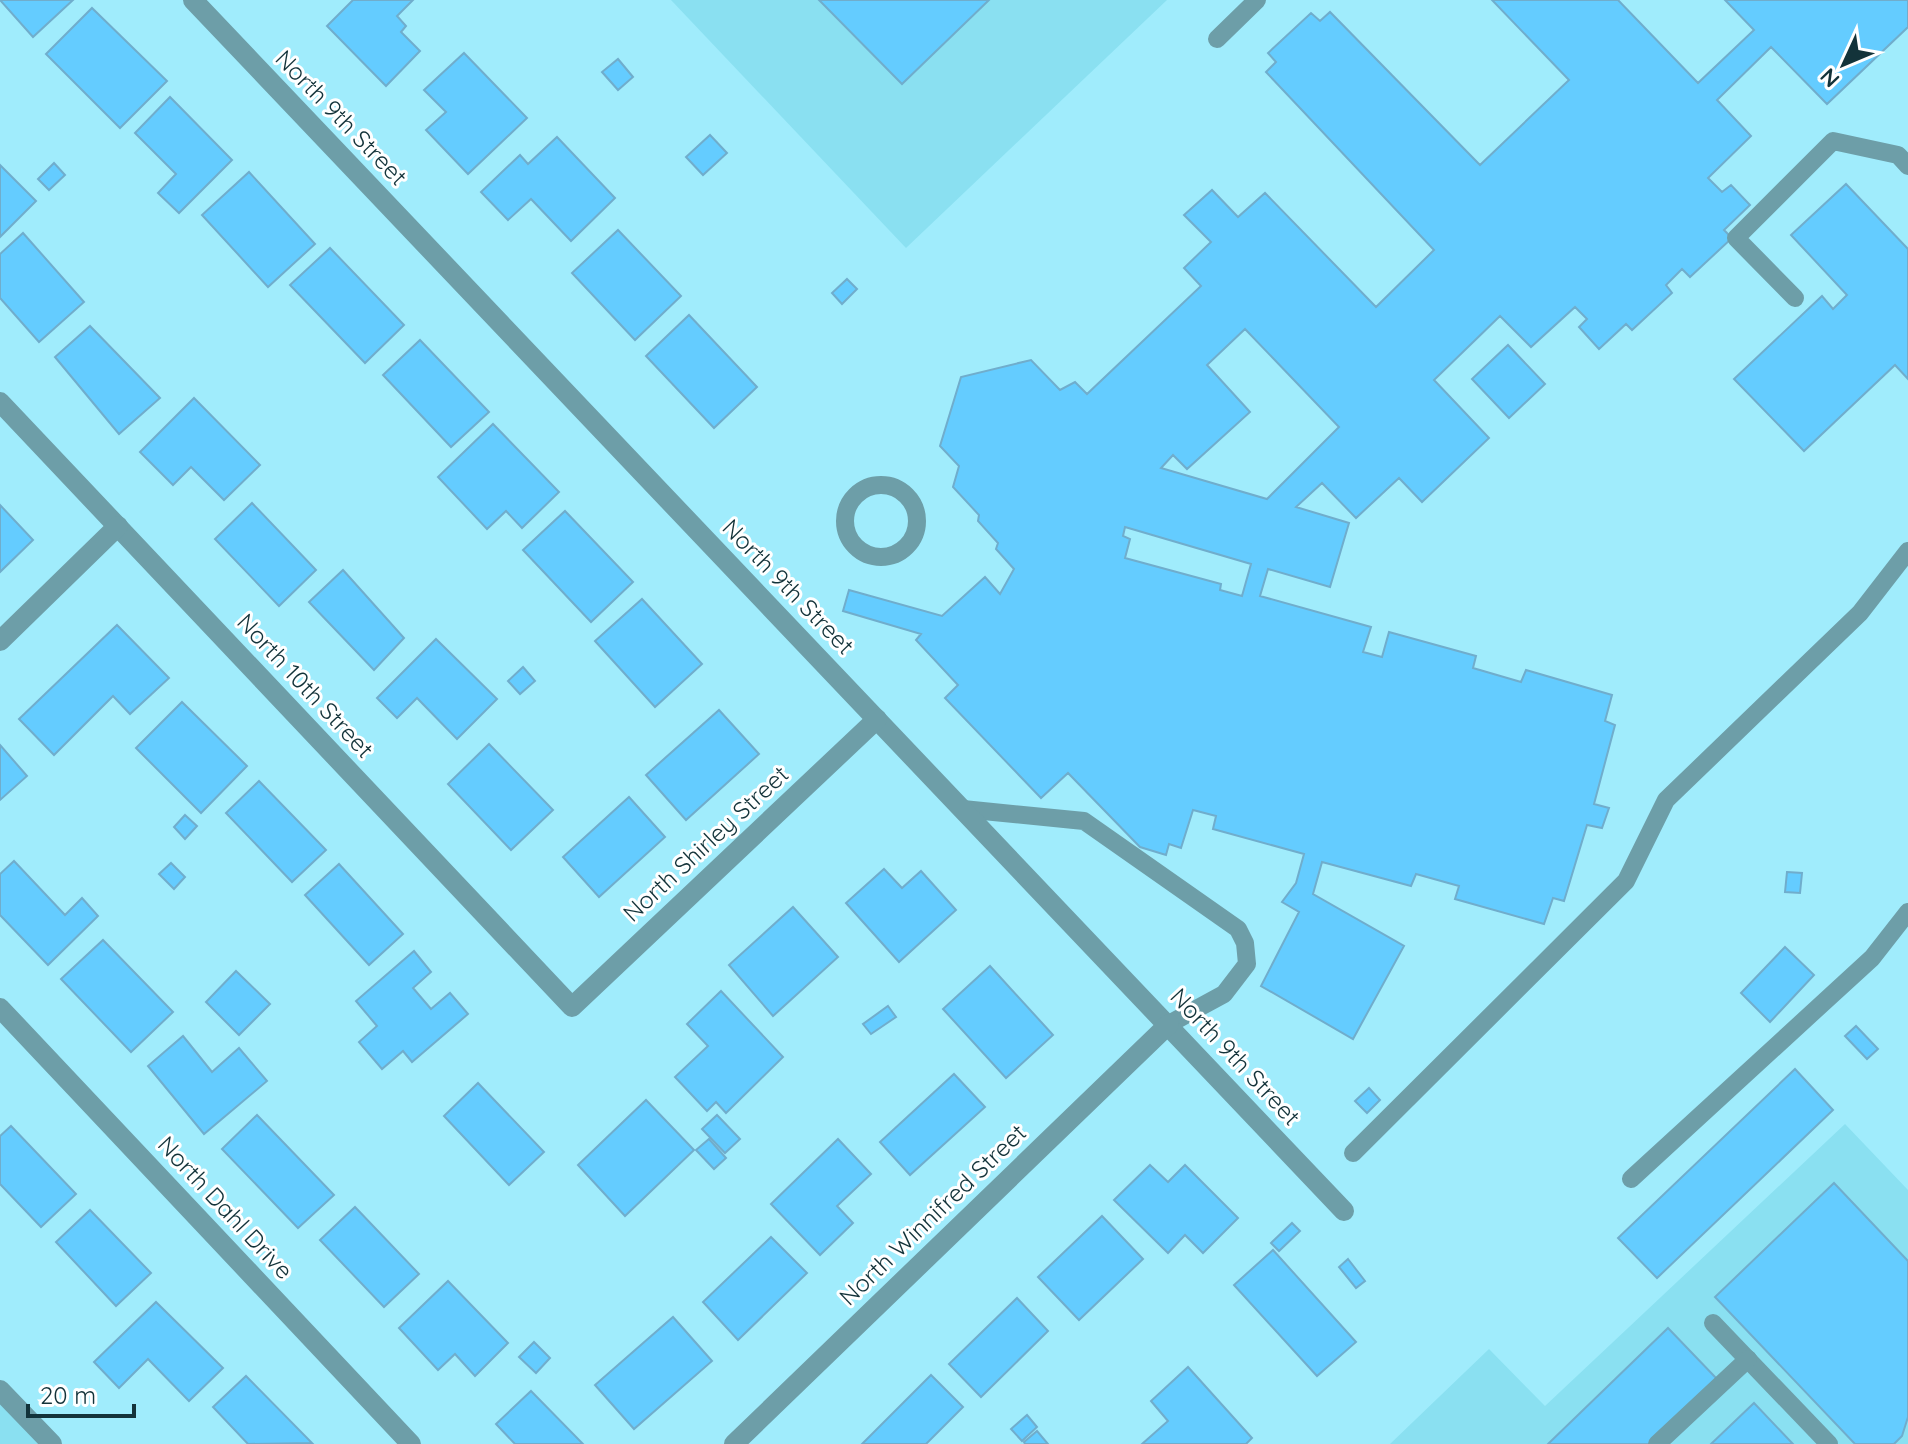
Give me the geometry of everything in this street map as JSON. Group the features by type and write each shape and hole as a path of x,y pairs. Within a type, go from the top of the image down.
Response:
{"street":[{"name":"North 9th Street","path":"193,0 1344,1211"},
{"name":"North 10th Street","path":"0,402 572,1007"},
{"path":"0,641 118,526"},
{"name":"North Shirley Street","path":"572,1007 877,719"},
{"name":"North Dahl Drive","path":"0,1008 411,1444"},
{"name":"North Winnifred Street","path":"734,1444 1169,1024"},
{"path":"0,1390 52,1444"}],"lane":[{"path":"1217,39 1257,0"},
{"path":"1795,298 1736,238 1833,141 1898,155 1908,166"},
{"path":"1353,1153 1626,881 1666,800 1860,613 1908,551"},
{"path":"963,809 1084,821 1238,929 1245,943 1247,964 1224,994 1169,1024"},
{"path":"1631,1179 1872,958 1908,912"},
{"path":"1713,1323 1827,1443"},
{"path":"1657,1444 1748,1359"}],"shaded area":[{"path":"671,0 1167,0 906,248"},
{"path":"1845,1124 1908,1190 1908,1444 1390,1444 1489,1349 1545,1406"},
{"path":"0,1390 52,1444 0,1444"}],"building":[{"path":"0,0 73,0 33,37"},
{"path":"353,0 413,0 397,16 406,26 401,32 420,51 386,86 327,26"},
{"path":"819,0 989,0 902,84"},
{"path":"1492,0 1618,0 1698,83 1754,30 1725,0 1908,0 1908,27 1827,104 1771,47 1717,100 1751,136 1708,178 1722,192 1731,185 1750,205 1724,230 1732,238 1690,277 1682,269 1666,285 1672,293 1632,330 1626,324 1599,349 1579,327 1587,319 1575,307 1531,347 1500,316 1434,380 1489,438 1422,502 1399,478 1356,518 1322,483 1296,507 1349,523 1330,587 1268,569 1260,596 1371,627 1363,652 1382,657 1389,632 1476,656 1473,668 1521,682 1526,670 1612,695 1605,721 1615,725 1594,804 1609,808 1602,828 1587,825 1564,901 1553,898 1544,924 1455,899 1459,886 1416,874 1411,886 1322,862 1313,894 1404,946 1353,1039 1261,986 1299,912 1282,902 1296,883 1304,854 1213,829 1216,816 1193,810 1181,848 1169,844 1166,855 1140,847 1068,773 1041,798 945,698 958,685 916,640 921,634 843,611 849,590 942,616 985,577 1000,594 1014,569 996,549 998,543 978,521 979,515 953,487 959,466 940,446 961,377 1031,360 1060,390 1075,382 1087,394 1201,286 1184,268 1211,242 1184,215 1212,190 1238,217 1265,193 1376,307 1434,250 1266,72 1276,62 1268,53 1311,13 1320,21 1330,12 1480,165 1569,80","holes":["1245,329 1339,427 1267,499 1161,468 1173,455 1187,469 1250,412 1207,365","1125,527 1251,564 1242,596 1220,590 1221,584 1125,558 1130,539 1123,536"]},
{"path":"92,8 167,81 120,128 46,54"},
{"path":"464,53 527,118 468,174 426,130 446,112 424,90"},
{"path":"618,59 633,77 618,90 602,72"},
{"path":"170,97 232,160 179,213 158,193 176,174 135,133"},
{"path":"710,135 727,153 703,175 686,157"},
{"path":"557,137 615,198 571,241 531,199 508,220 481,192 520,155 528,164"},
{"path":"54,163 65,175 49,190 38,179"},
{"path":"0,165 36,201 0,237"},
{"path":"249,172 315,244 268,287 202,215"},
{"path":"1846,184 1908,249 1908,379 1895,365 1804,451 1734,379 1822,296 1833,309 1847,295 1791,235"},
{"path":"618,230 681,296 635,340 572,273"},
{"path":"23,233 84,302 39,342 0,298 0,254"},
{"path":"330,248 404,325 365,363 290,285"},
{"path":"847,279 857,289 842,304 832,293"},
{"path":"689,315 757,387 714,428 646,356"},
{"path":"90,326 160,398 119,434 55,357"},
{"path":"420,340 489,412 451,447 383,375"},
{"path":"1508,345 1545,384 1509,418 1472,379"},
{"path":"194,398 260,465 224,500 191,467 173,485 140,452"},
{"path":"493,424 559,492 522,528 506,511 487,529 438,477"},
{"path":"252,503 316,570 279,606 215,539"},
{"path":"0,505 33,540 0,572"},
{"path":"565,511 633,582 591,622 523,550"},
{"path":"343,570 404,638 374,670 309,602"},
{"path":"642,599 702,664 655,707 595,641"},
{"path":"117,625 169,678 130,714 113,696 54,755 19,719"},
{"path":"436,639 497,699 457,739 417,698 397,718 377,698"},
{"path":"523,667 535,681 520,694 508,681"},
{"path":"182,702 247,766 201,813 136,748"},
{"path":"719,710 759,754 686,820 646,775"},
{"path":"489,744 553,810 511,850 448,784"},
{"path":"0,745 27,776 0,800"},
{"path":"259,781 326,850 292,882 226,813"},
{"path":"629,797 665,837 599,897 563,857"},
{"path":"185,815 197,826 185,839 174,827"},
{"path":"14,861 65,915 82,898 98,916 48,965 0,915 0,874"},
{"path":"171,863 185,877 174,889 159,874"},
{"path":"339,864 403,934 369,965 305,895"},
{"path":"884,869 902,888 921,871 956,910 899,962 846,903"},
{"path":"1787,872 1802,873 1800,893 1785,892"},
{"path":"793,907 838,957 773,1016 729,965"},
{"path":"103,940 173,1012 131,1052 61,979"},
{"path":"1785,947 1814,975 1770,1022 1741,993"},
{"path":"414,951 431,972 413,988 431,1009 450,993 468,1014 412,1062 403,1051 382,1069 359,1042 377,1026 356,1001"},
{"path":"990,966 1053,1035 1006,1078 943,1009"},
{"path":"236,971 270,1004 239,1035 206,1002"},
{"path":"721,991 783,1057 726,1113 716,1102 707,1111 675,1077 708,1046 687,1024"},
{"path":"888,1006 896,1017 871,1034 863,1024"},
{"path":"1856,1026 1878,1049 1867,1059 1845,1036"},
{"path":"183,1036 212,1072 239,1048 267,1081 204,1134 148,1066"},
{"path":"1795,1069 1833,1110 1657,1278 1618,1238"},
{"path":"954,1074 985,1107 910,1175 880,1142"},
{"path":"478,1083 544,1152 509,1185 444,1116"},
{"path":"1369,1088 1380,1100 1367,1113 1355,1101"},
{"path":"646,1100 694,1150 625,1216 578,1165"},
{"path":"257,1115 334,1195 298,1228 222,1149"},
{"path":"717,1115 740,1139 725,1153 702,1129"},
{"path":"11,1126 76,1194 41,1227 0,1184 0,1136"},
{"path":"709,1139 726,1158 714,1169 696,1150"},
{"path":"838,1139 871,1174 837,1206 853,1223 820,1255 771,1204"},
{"path":"1150,1165 1168,1182 1185,1165 1238,1218 1203,1253 1185,1235 1168,1253 1114,1200"},
{"path":"1834,1183 1908,1261 1908,1417 1902,1436 1894,1444 1855,1444 1715,1297"},
{"path":"355,1207 419,1274 384,1307 320,1240"},
{"path":"90,1210 151,1273 116,1306 56,1242"},
{"path":"1102,1216 1143,1259 1079,1320 1038,1277"},
{"path":"1292,1223 1300,1231 1279,1251 1271,1243"},
{"path":"771,1237 807,1273 738,1340 703,1302"},
{"path":"1273,1250 1356,1342 1317,1376 1234,1285"},
{"path":"1348,1259 1365,1281 1356,1288 1339,1267"},
{"path":"448,1281 508,1343 475,1376 455,1354 438,1370 399,1328"},
{"path":"1017,1298 1048,1331 981,1397 949,1364"},
{"path":"156,1302 223,1368 189,1401 148,1359 119,1388 94,1362"},
{"path":"673,1317 712,1361 634,1429 595,1385"},
{"path":"1668,1328 1717,1379 1649,1444 1548,1444"},
{"path":"534,1342 550,1358 536,1373 519,1357"},
{"path":"1188,1367 1252,1438 1246,1444 1142,1444 1168,1421 1151,1401"},
{"path":"931,1375 963,1407 926,1444 862,1444"},
{"path":"246,1376 312,1443 248,1444 213,1407"},
{"path":"531,1391 583,1444 515,1444 496,1424"},
{"path":"1754,1403 1793,1444 1711,1444"},
{"path":"1027,1415 1037,1427 1022,1441 1011,1429"},
{"path":"1037,1431 1048,1444 1025,1444 1024,1442"}]}
